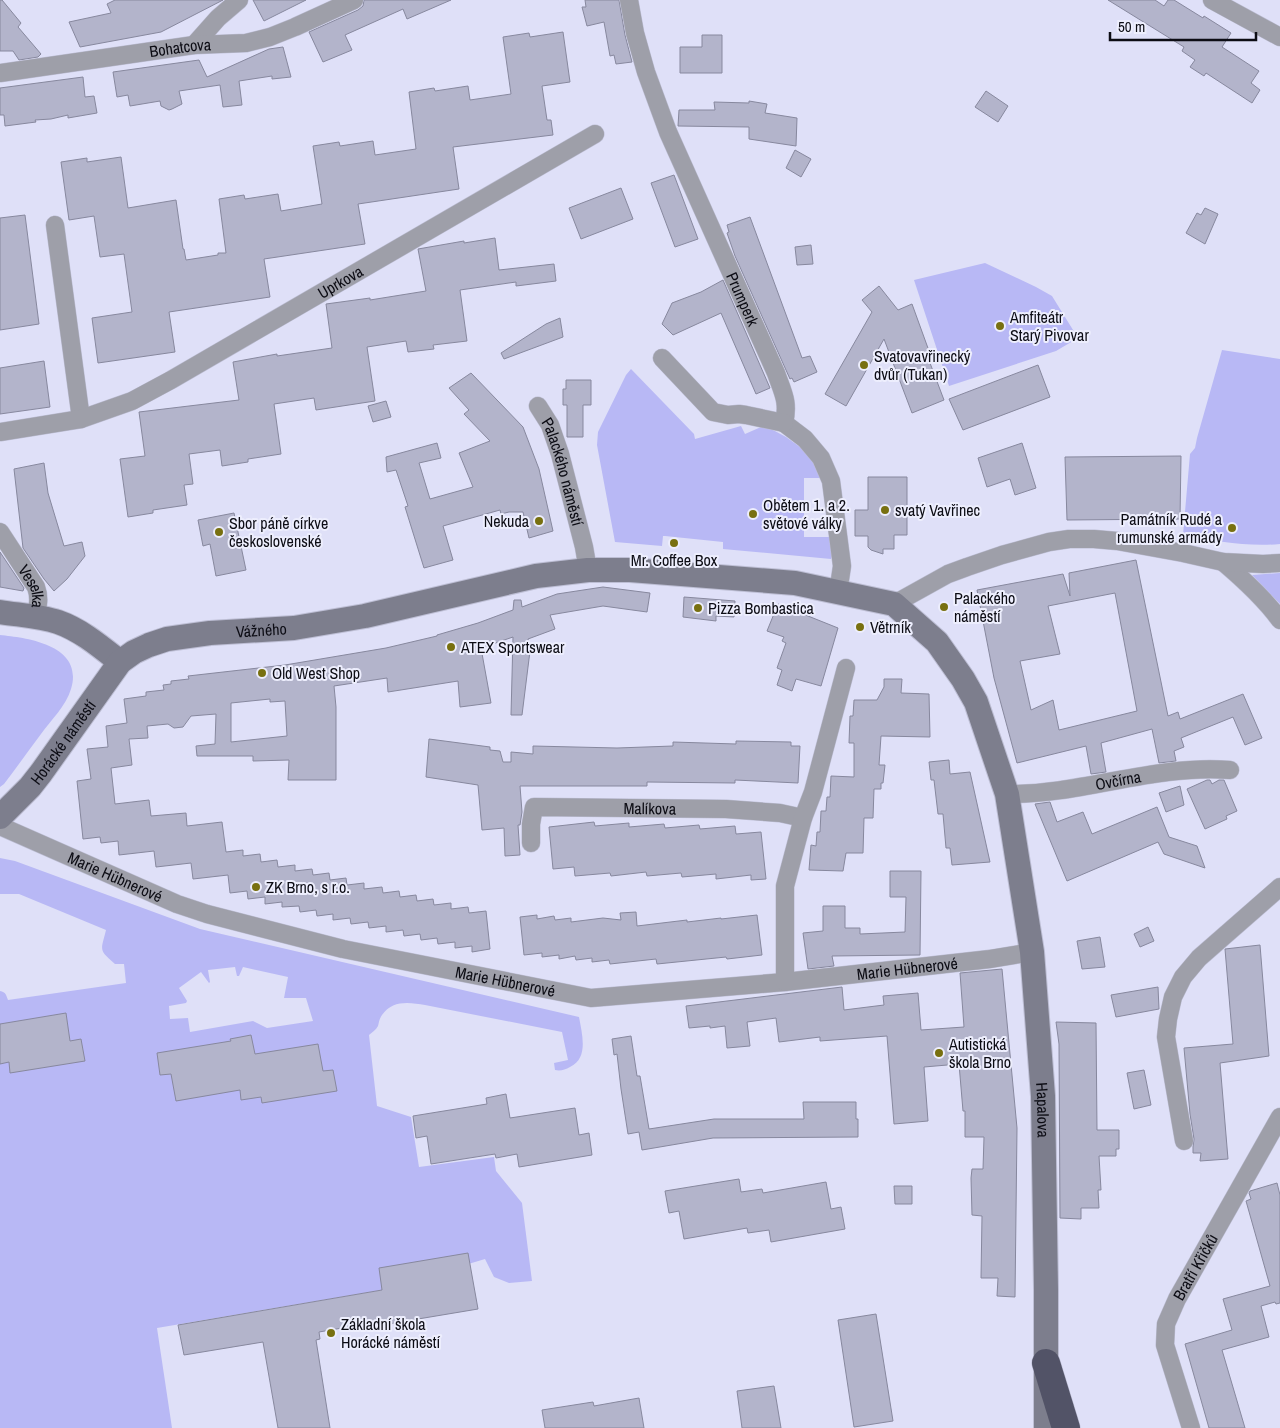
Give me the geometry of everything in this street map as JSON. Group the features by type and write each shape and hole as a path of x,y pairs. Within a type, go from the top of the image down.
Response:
{"highway":[{"path":"1046,1363 1066,1428"}],"street":[{"path":"194,45 218,18 239,0"},
{"name":"Bohatcova","path":"0,73 194,45 246,43 270,37 354,0"},
{"name":"Prumperk","path":"629,0 635,33 646,72 668,132 776,373 785,399 784,423"},
{"path":"1212,0 1280,37"},
{"name":"Uprkova","path":"0,432 81,419 132,401 595,134"},
{"path":"55,225 81,419"},
{"path":"662,358 713,412 728,416 746,415 784,423 805,439 821,458 831,481 842,566 838,593"},
{"name":"Palackého náměstí","path":"538,406 550,425 560,454 584,547 588,570"},
{"name":"Veselka","path":"0,532 36,587 39,604 35,618"},
{"path":"894,604 948,574 1002,555 1049,542 1086,539 1117,541 1223,562 1280,563"},
{"path":"1223,562 1243,579 1275,612 1280,620"},
{"path":"588,570 630,570 795,584 894,604 937,642 964,679 976,702 1006,794"},
{"name":"Vážného","path":"120,662 134,652 167,639 210,633 294,628 365,616 536,576 588,570"},
{"path":"0,612 58,622 95,642 120,662"},
{"name":"Horácké náměstí","path":"0,817 41,773 120,662"},
{"path":"785,982 785,886 803,818 813,792 846,668"},
{"name":"Ovčírna","path":"1006,794 1032,794 1076,789 1109,781 1209,768 1230,770"},
{"name":"Hapalova","path":"1006,794 1032,952 1043,1096 1046,1428"},
{"name":"Malíkova","path":"531,843 531,824 534,807 726,809 780,813 803,818"},
{"name":"Marie Hübnerové","path":"0,826 176,904 207,914 343,949 591,998 785,982 990,959 1032,952"},
{"path":"1184,1141 1166,1037 1173,998 1183,977 1199,958 1280,887"},
{"name":"Bratří Křičků","path":"1191,1428 1166,1345 1166,1324 1176,1299 1280,1117"}],"shaded area":[{"name":"Amfiteátr Starý Pivovar","path":"985,263 1052,296 1078,338 1056,351 949,386 914,280"},
{"path":"1222,350 1280,359 1280,544 1243,544 1183,535 1190,454 1195,448"},
{"path":"631,369 694,434 695,439 741,426 745,434 761,427 773,430 800,447 812,460 820,478 804,478 804,537 832,537 833,550 831,559 723,549 723,542 665,536 663,536 662,546 615,542 597,445 598,432 626,375"},
{"path":"1280,573 1280,604 1252,575"},
{"path":"0,635 39,642 52,647 70,663 73,674 69,695 62,707 0,787"},
{"path":"0,858 15,861 200,929 579,1017 583,1045 580,1058 576,1063 561,1070 555,1070 554,1063 568,1060 562,1032 425,1005 413,1003 396,1004 386,1010 381,1016 377,1027 369,1035 377,1106 411,1117 419,1167 494,1157 496,1171 522,1203 532,1281 509,1283 494,1277 485,1259 382,1290 157,1328 172,1428 0,1428 0,991 5,993 8,1000 126,983 124,964 115,964 103,952 106,930 19,894 0,894","holes":["235,967 237,976 239,976 243,967 288,977 284,998 306,998 313,1021 267,1028 253,1021 190,1032 188,1018 170,1019 169,1006 186,1003 187,1001 179,988 201,972 209,983 208,970"]}],"building":[{"path":"0,0 21,23 18,27 41,54 38,57 19,60 13,51 0,51"},
{"path":"115,0 223,0 161,32 80,47 69,22 111,13 107,4"},
{"path":"253,0 306,0 264,21"},
{"path":"364,0 451,0 407,19 403,9 345,35 352,50 323,62 309,32 358,10 363,6"},
{"path":"585,0 619,0 632,62 616,64 614,55 610,56 604,22 587,26 582,7 586,7"},
{"path":"1108,0 1155,0 1164,6 1168,0 1174,0 1231,33 1222,47 1259,71 1251,83 1260,90 1252,103 1206,73 1204,76 1190,67 1195,60 1182,51 1184,47"},
{"path":"563,32 570,82 542,86 547,120 551,120 553,135 453,147 459,189 358,204 365,244 264,259 270,297 169,312 175,352 98,363 92,318 132,312 124,254 100,257 94,216 69,220 61,162 87,158 87,162 121,157 128,208 176,200 186,260 226,253 219,199 244,195 245,199 278,194 281,211 322,204 313,146 339,142 340,146 373,141 375,155 416,149 409,92 434,88 435,91 468,86 470,100 511,94 503,37 529,33 530,37"},
{"path":"702,35 722,35 722,73 680,73 680,47 702,47"},
{"path":"283,47 291,77 272,79 272,76 239,81 242,105 223,107 220,85 179,91 182,104 169,110 161,106 160,101 130,106 128,95 117,97 113,72 199,60 207,77 269,49"},
{"path":"83,77 85,97 94,96 97,113 68,118 68,115 5,126 4,115 0,115 0,88"},
{"path":"986,91 1008,106 998,122 975,107"},
{"path":"749,101 767,104 765,113 797,118 796,146 749,139 749,127 678,126 679,110 715,110 714,102 749,103"},
{"path":"795,150 811,159 801,177 786,168"},
{"path":"674,175 698,239 675,247 651,183"},
{"path":"621,188 633,219 581,239 569,208"},
{"path":"1205,208 1218,214 1205,244 1186,233 1197,213 1201,215"},
{"path":"25,215 39,324 0,330 0,218"},
{"path":"750,217 802,358 810,356 817,372 794,382 792,378 790,379 735,256 727,233 729,232 727,225"},
{"path":"495,238 499,270 554,264 556,281 516,286 516,282 460,290 467,341 433,345 434,349 408,352 406,341 367,347 375,401 316,410 314,398 274,404 281,454 248,459 248,462 222,466 220,450 189,454 193,484 184,485 187,505 153,510 153,513 128,517 120,459 145,456 139,412 239,400 233,362 277,354 277,356 332,348 326,304 370,298 370,300 426,291 418,249"},
{"path":"811,245 813,264 797,265 795,247"},
{"path":"723,280 770,388 756,394 721,313 673,335 662,324 672,303 701,292"},
{"path":"879,286 898,310 912,304 933,362 930,363 944,400 912,413 884,339 846,406 825,394 872,312 862,300"},
{"path":"560,318 563,337 504,359 501,353 546,324"},
{"path":"44,361 50,407 0,414 0,368"},
{"path":"1038,365 1050,397 963,430 949,399"},
{"path":"471,373 523,427 539,469 553,531 529,538 523,512 501,514 500,510 443,526 453,560 424,568 405,507 408,506 396,470 387,472 386,457 437,443 441,458 419,463 430,499 473,487 459,453 490,441 464,414 469,410 449,388"},
{"path":"566,380 591,380 591,405 583,405 583,437 567,437 567,405 563,405 563,389 566,389"},
{"path":"386,401 391,417 373,422 368,406"},
{"path":"1022,443 1036,488 1015,495 1010,479 987,487 978,458"},
{"path":"1181,456 1180,519 1067,520 1065,457"},
{"path":"44,463 48,493 64,546 82,542 85,556 67,579 54,591 23,548 14,469"},
{"name":"svatý Vavřinec","path":"868,477 907,477 907,535 894,535 894,549 883,549 883,554 868,547 868,536 855,536 855,510 868,510"},
{"name":"Sbor páně církve československé","path":"234,513 246,570 216,576 210,544 203,546 198,520"},
{"path":"0,552 24,588 23,591 0,587"},
{"path":"1136,560 1168,716 1178,712 1180,719 1243,694 1262,738 1245,745 1233,717 1181,738 1184,747 1174,751 1176,761 1159,763 1152,729 1101,743 1106,772 1091,774 1086,746 1017,763 994,678 977,590 1063,574 1070,596 1069,573","holes":["1115,593 1137,711 1059,730 1053,700 1031,710 1020,661 1060,654 1048,606"]},
{"path":"603,587 650,593 647,612 603,606 550,615 555,629 528,639 530,651 522,715 511,715 513,637 481,648 491,703 460,707 458,681 388,692 387,678 334,686 336,707 336,780 288,780 289,760 253,761 253,756 197,756 196,746 215,744 216,714 191,716 183,727 174,728 168,724 147,726 148,738 129,739 132,765 111,768 115,804 149,800 151,816 186,813 187,826 222,822 226,852 243,850 243,856 260,854 261,862 277,860 278,867 295,865 295,871 312,869 313,875 329,873 330,880 346,878 347,885 364,883 364,889 382,887 383,893 399,891 400,897 416,895 417,901 433,899 434,905 451,903 451,909 468,907 469,913 486,911 490,949 472,952 472,946 455,948 455,942 438,944 437,938 421,940 420,934 404,936 403,930 386,932 386,926 369,928 368,922 351,924 350,918 333,920 333,914 317,916 316,910 300,912 299,906 282,907 282,902 265,904 265,897 248,899 247,891 230,893 228,875 193,879 191,863 156,867 154,851 119,855 118,841 101,843 100,837 83,839 77,781 91,779 87,749 108,747 106,726 127,723 124,699 146,696 146,692 164,690 163,685 171,684 171,681 189,679 188,676 285,665 386,648 437,636 513,610 514,600 521,600 522,607 557,594","holes":["270,699 270,702 285,701 287,736 231,742 231,703"]},
{"path":"684,597 735,601 734,617 716,616 716,621 683,617"},
{"path":"778,604 838,628 821,686 796,679 792,691 777,685 782,670 777,668 786,643 782,641 784,637 767,631"},
{"path":"884,679 902,679 901,693 929,694 930,737 881,736 879,765 885,765 883,783 881,783 881,789 874,789 873,818 864,818 863,853 846,853 843,871 809,870 811,845 816,846 817,832 820,832 821,811 826,811 827,797 830,797 831,776 854,777 854,743 849,743 850,716 853,716 854,700 877,700 884,687"},
{"path":"429,739 490,747 490,750 500,751 503,762 511,762 511,752 533,754 533,746 617,748 673,746 673,742 736,744 736,741 791,742 791,746 800,746 798,783 735,780 735,783 647,782 647,786 520,786 522,812 520,825 518,825 520,855 505,856 504,828 482,830 478,785 426,777"},
{"path":"949,760 950,774 970,772 990,862 952,865 950,848 946,848 943,814 938,814 934,780 931,780 929,762"},
{"path":"1210,780 1212,784 1219,780 1224,780 1237,811 1226,816 1227,819 1205,829 1187,789"},
{"path":"1180,786 1184,805 1166,812 1159,793"},
{"path":"1050,802 1057,822 1083,812 1092,834 1157,807 1169,837 1197,846 1205,868 1164,854 1158,842 1067,881 1035,804"},
{"path":"594,822 595,826 629,823 629,827 664,824 665,828 699,825 700,829 735,826 736,834 761,832 766,879 751,880 751,875 716,879 716,874 682,877 681,873 647,876 646,872 611,876 610,873 575,876 574,867 553,869 549,827"},
{"path":"890,871 921,871 920,955 832,956 834,966 808,969 803,933 823,931 823,906 845,906 845,928 860,928 860,934 905,932 906,897 890,897"},
{"path":"636,912 637,926 757,915 762,955 657,964 656,959 610,964 609,960 592,962 592,958 576,960 575,956 559,959 559,955 542,957 542,953 524,955 520,917 537,915 537,919 554,916 555,920 571,918 571,922 603,918 621,920 620,913"},
{"path":"1148,927 1154,941 1140,947 1134,934"},
{"path":"1100,937 1105,967 1082,969 1077,941"},
{"path":"1260,945 1269,1056 1220,1063 1228,1159 1200,1161 1201,1153 1193,1153 1194,1139 1184,1048 1233,1044 1225,949"},
{"path":"1002,969 1017,1128 1015,1297 997,1296 998,1278 981,1278 982,1216 972,1215 971,1178 972,1169 983,1169 984,1137 965,1137 965,1111 963,1111 959,1064 924,1067 928,1121 894,1124 887,1036 820,1041 820,1037 779,1042 776,1018 747,1022 750,1046 727,1048 725,1026 689,1028 686,1006 842,987 844,1010 884,1005 883,996 918,993 921,1030 964,1027 960,973"},
{"path":"1158,987 1159,1009 1116,1017 1111,995"},
{"path":"66,1013 70,1041 81,1039 85,1061 10,1073 9,1062 0,1064 0,1024"},
{"path":"1056,1022 1096,1023 1097,1130 1119,1130 1119,1149 1116,1149 1116,1156 1099,1156 1101,1190 1098,1190 1099,1208 1081,1208 1081,1219 1060,1218 1059,1044"},
{"path":"251,1035 255,1054 318,1044 323,1071 333,1070 337,1091 262,1103 261,1097 241,1100 240,1090 176,1101 171,1074 160,1075 157,1053 231,1041 230,1039"},
{"path":"631,1036 637,1076 640,1076 649,1129 714,1119 804,1119 803,1102 856,1102 858,1137 713,1138 642,1150 639,1132 628,1134 617,1054 614,1055 612,1039"},
{"path":"1144,1070 1151,1105 1134,1109 1127,1073"},
{"path":"506,1094 510,1118 575,1108 579,1135 589,1133 592,1155 519,1167 517,1154 496,1158 495,1154 431,1164 427,1136 416,1138 413,1116 487,1104 486,1098"},
{"path":"739,1179 741,1192 762,1189 763,1193 826,1182 831,1209 841,1207 845,1229 771,1242 769,1230 748,1233 747,1228 684,1239 679,1211 669,1213 665,1191"},
{"path":"1277,1183 1280,1195 1280,1303 1276,1304 1275,1302 1261,1306 1269,1337 1222,1350 1245,1428 1209,1428 1185,1344 1232,1330 1223,1299 1270,1286 1246,1201 1251,1199 1250,1191"},
{"path":"894,1186 912,1186 912,1204 895,1204"},
{"path":"468,1253 478,1309 388,1324 388,1320 319,1332 320,1339 316,1340 330,1428 278,1428 263,1342 184,1355 178,1325 382,1290 379,1268"},
{"path":"876,1314 893,1421 854,1427 838,1320"},
{"path":"774,1386 781,1428 742,1428 737,1391"},
{"path":"639,1398 644,1428 545,1428 542,1410 593,1402 594,1406"}],"place":[{"name":"Amfiteátr Starý Pivovar","path":"1000,326"},
{"name":"Svatovavřinecký dvůr (Tukan)","path":"864,365"},
{"name":"svatý Vavřinec","path":"885,510"},
{"name":"Obětem 1. a 2. světové války","path":"753,514"},
{"name":"Nekuda","path":"539,521"},
{"name":"Památník Rudé a rumunské armády","path":"1232,528"},
{"name":"Sbor páně církve československé","path":"219,532"},
{"name":"Mr. Coffee Box","path":"674,543"},
{"name":"Palackého náměstí","path":"944,607"},
{"name":"Pizza Bombastica","path":"698,608"},
{"name":"Větrník","path":"860,627"},
{"name":"ATEX Sportswear","path":"451,647"},
{"name":"Old West Shop","path":"262,673"},
{"name":"ZK Brno, s r.o.","path":"256,887"},
{"name":"Autistická škola Brno","path":"939,1053"},
{"name":"Základní škola Horácké náměstí","path":"331,1333"}]}
